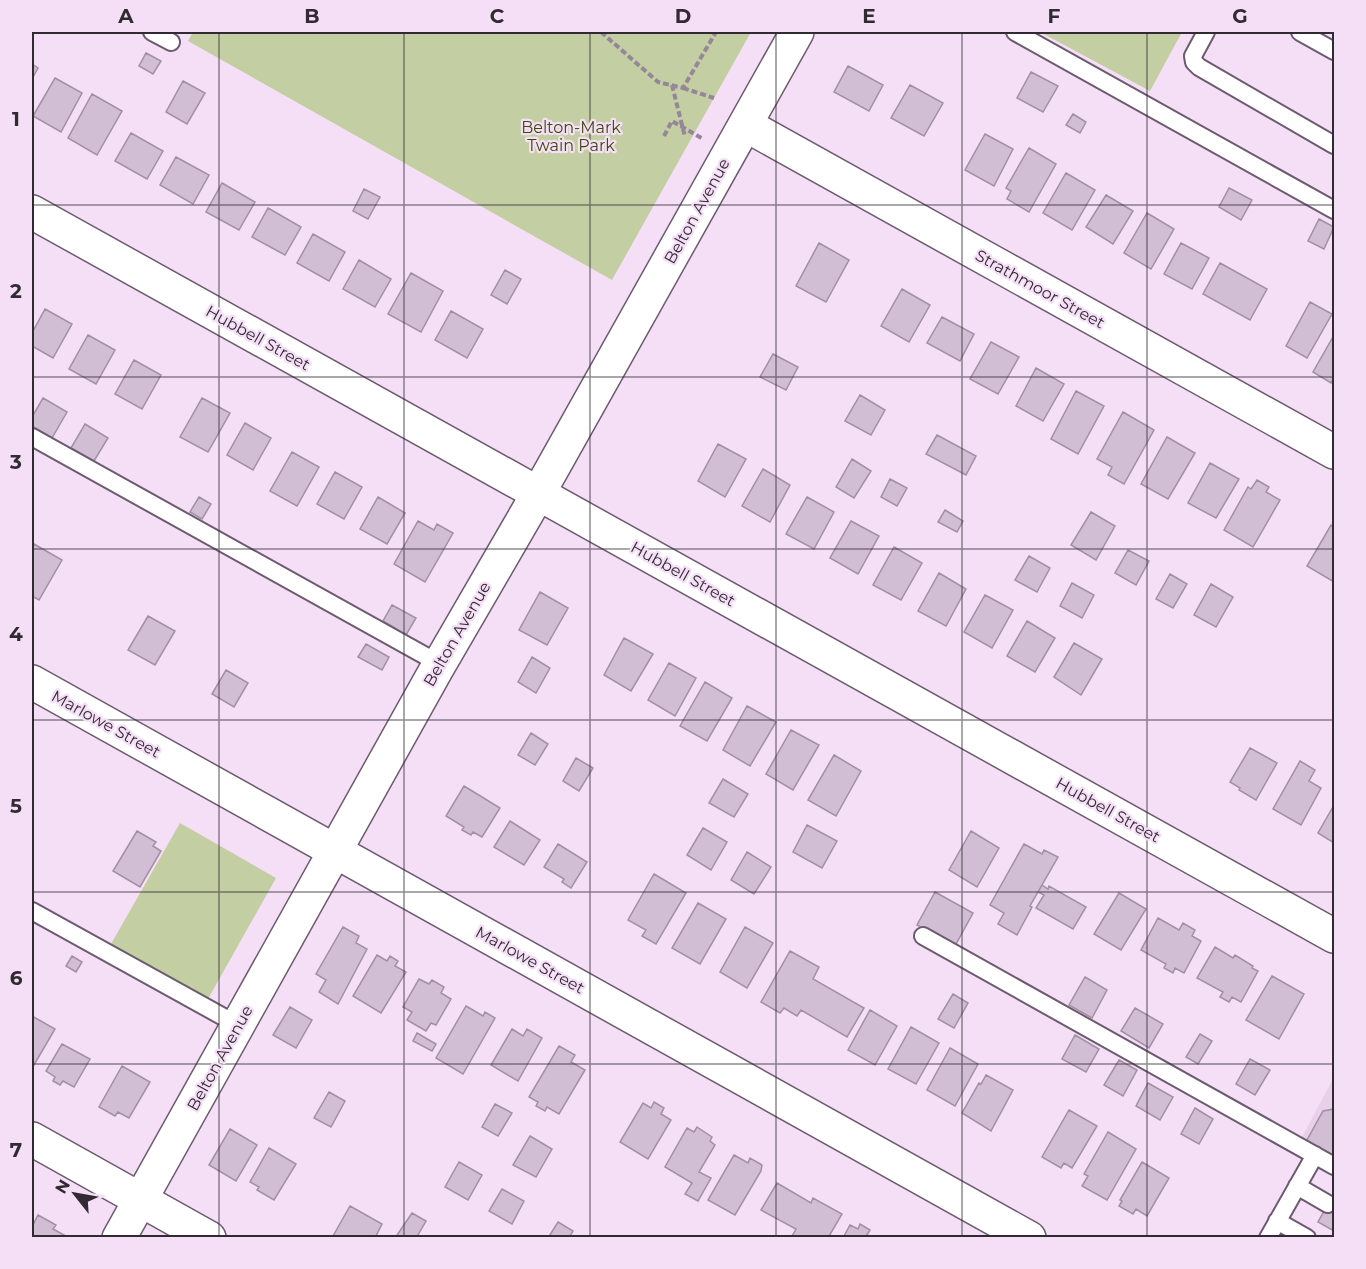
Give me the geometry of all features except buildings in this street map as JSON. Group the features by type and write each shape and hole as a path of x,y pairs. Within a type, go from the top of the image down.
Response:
{"street":[{"name":"Belton Avenue","path":"119,1238 797,32"},
{"name":"Strathmoor Street","path":"746,125 1335,452"},
{"name":"Hubbell Street","path":"32,212 1335,936"},
{"name":"Marlowe Street","path":"32,682 1029,1238"},
{"path":"32,1139 209,1238"}],"lane":[{"path":"152,32 171,42"},
{"path":"1015,32 1335,210"},
{"path":"1206,32 1193,56 1194,62 1335,145"},
{"path":"1300,32 1335,51"},
{"path":"32,437 440,664"},
{"path":"32,911 238,1025"},
{"path":"923,936 1335,1166"},
{"path":"1268,1238 1315,1155"},
{"path":"1297,1186 1328,1204"},
{"path":"1277,1221 1307,1238"}],"path":[{"path":"601,32 658,82 714,98"},
{"path":"683,88 716,32"},
{"path":"672,85 685,136"},
{"path":"664,136 672,121 730,153"}],"shaded area":[{"path":"1334,1077 1334,1157 1301,1139"}],"green space":[{"name":"Belton-Mark Twain Park","path":"193,32 751,32 612,280 188,41"},
{"path":"1040,32 1182,32 1150,91"},
{"path":"180,823 276,878 208,999 111,944"}]}
